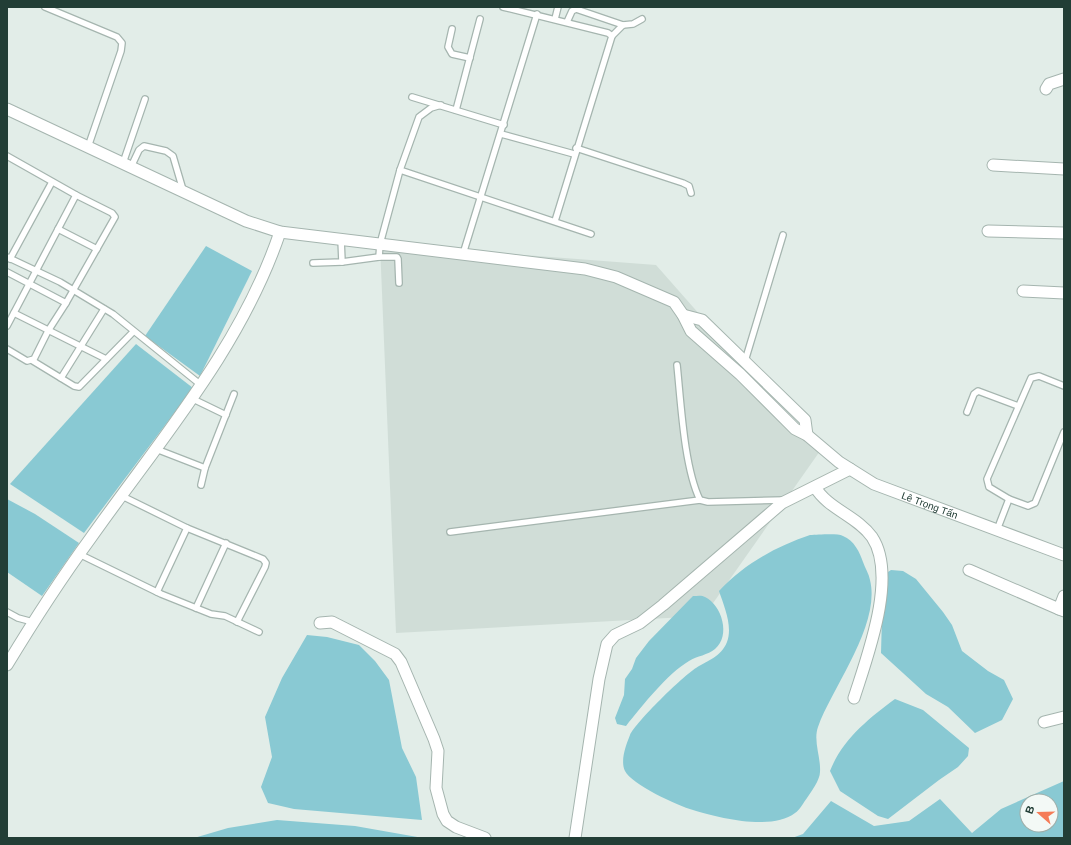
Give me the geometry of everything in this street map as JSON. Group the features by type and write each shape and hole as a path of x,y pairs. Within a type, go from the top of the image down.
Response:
{"street":[{"path":"1046,89 1049,84 1064,79"},
{"name":"Lê Trọng Tấn","path":"7,108 246,221 280,232 585,269 616,277 674,302 691,331 740,374 795,429 807,435 850,469 874,484 1064,555"},
{"path":"993,165 1064,169"},
{"path":"988,231 1064,233"},
{"path":"7,665 33,622 79,554 193,399 200,385 242,320 270,262 280,232"},
{"path":"1023,291 1064,293"},
{"path":"683,315 702,320 745,361 805,420 807,435"},
{"path":"575,838 599,679 606,644 615,635 640,623 663,605 788,500 850,469"},
{"path":"814,487 821,497 852,519 872,537 880,558 880,602 854,698"},
{"path":"969,570 1061,610 1064,596"},
{"path":"320,623 332,622 395,654 401,662 438,751 436,788 443,814 447,821 456,827 485,838"},
{"path":"1044,722 1064,717"}],"lane":[{"path":"45,7 117,36 122,43 121,51 88,146"},
{"path":"503,7 608,32 612,36"},
{"path":"555,19 558,7"},
{"path":"567,22 572,11 576,9 624,25 633,24 642,19"},
{"path":"463,254 502,134 537,14"},
{"path":"456,110 480,19"},
{"path":"555,221 575,151 612,36 624,25"},
{"path":"452,29 448,47 452,54 470,58"},
{"path":"412,97 504,125"},
{"path":"127,165 144,99"},
{"path":"379,257 380,244 400,170 419,117 432,108 441,105"},
{"path":"502,134 575,151 683,183 689,186 691,193"},
{"path":"127,165 144,146 166,151 174,158 183,191"},
{"path":"7,156 114,215 114,221 66,303 48,330 33,361"},
{"path":"400,170 591,234"},
{"path":"52,182 8,258 73,290 104,309 200,385"},
{"path":"7,326 76,195"},
{"path":"58,229 97,250"},
{"path":"745,361 783,235"},
{"path":"341,239 342,262"},
{"path":"313,263 342,262 390,257 398,259 399,283"},
{"path":"7,272 66,303"},
{"path":"61,378 104,309"},
{"path":"14,313 106,359"},
{"path":"7,349 27,361 33,361 74,386 81,386 133,332"},
{"path":"677,365 687,452 696,491 700,500"},
{"path":"1064,386 1039,376 1032,378 1018,406 987,479 989,487 1009,499 1028,506 1034,505 1064,432"},
{"path":"968,412 974,394 978,391 1018,406"},
{"path":"201,485 205,468 234,394"},
{"path":"193,399 226,415"},
{"path":"156,449 205,468"},
{"path":"122,496 186,528 261,558 266,563 237,622"},
{"path":"997,530 1009,499"},
{"path":"450,532 700,500 708,502 788,500"},
{"path":"157,592 186,528"},
{"path":"196,608 226,543"},
{"path":"79,554 157,592 211,614 225,616 259,632"},
{"path":"7,612 18,618 33,622"}],"shaded area":[{"path":"380,244 656,265 820,451 704,616 396,633"}],"water":[{"path":"206,246 252,271 200,376 145,336"},
{"path":"136,344 193,388 84,533 10,484"},
{"path":"7,499 35,514 79,543 42,596 7,572"},
{"path":"810,535 836,535 843,536 850,540 858,551 869,576 872,598 869,616 854,655 818,727 816,738 820,766 819,779 797,812 785,818 773,821 759,822 731,819 686,808 656,794 636,782 625,771 623,763 624,753 630,735 641,720 671,689 696,668 718,655 727,642 729,629 719,591 729,581 761,557"},
{"path":"891,570 903,571 916,579 952,625 962,651 988,671 1004,680 1013,699 1002,720 975,733 948,707 926,694 881,653 883,580 885,574"},
{"path":"693,596 704,596 716,607 720,614 723,629 723,637 720,643 712,651 689,661 672,674 655,691 626,726 617,724 615,718 624,695 625,679 632,669 636,658 649,641"},
{"path":"307,635 327,637 359,645 375,661 389,680 402,748 416,777 422,820 294,809 268,803 261,787 272,757 265,717 282,678"},
{"path":"895,699 923,710 969,748 968,756 958,767 888,819 878,816 840,791 830,771 842,749 857,730"},
{"path":"1064,781 1064,838 792,838 803,834 831,801 874,826 909,821 940,799 972,833 1001,809 1019,801 1019,833 1059,833 1059,793 1037,793"},
{"path":"277,820 355,826 423,838 194,838 228,828"}]}
